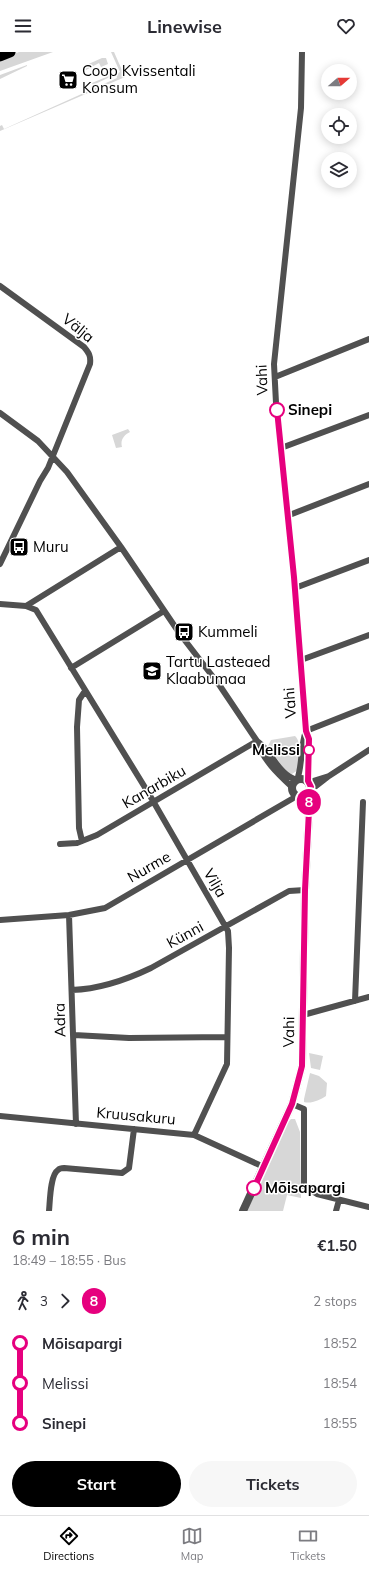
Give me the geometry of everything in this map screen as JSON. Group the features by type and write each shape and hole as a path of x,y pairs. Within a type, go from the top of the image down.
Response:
{"highway":[{"path":"0,56 10,52"}],"street":[{"name":"Vahi","path":"302,52 301,108 281,287 274,377 295,588 306,731 309,739 308,781"},
{"name":"Välja","path":"0,286 84,347 91,358 90,364 53,456"},
{"path":"274,377 369,339"},
{"path":"0,413 38,441 67,472 121,547 164,611 220,686 257,741 259,749 273,770 292,787 292,791 298,796 309,792 329,776 369,750"},
{"path":"281,448 369,415"},
{"path":"0,564 53,456"},
{"path":"288,514 292,514 369,484"},
{"path":"0,604 26,606 121,547"},
{"path":"295,588 369,560"},
{"name":"Vilja","path":"26,606 36,610 154,802 228,931 227,1064 194,1135"},
{"path":"71,668 164,611"},
{"path":"301,660 369,635"},
{"path":"82,841 79,828 77,727 79,700 85,691"},
{"path":"306,731 369,706"},
{"name":"Vahi","path":"297,780 300,773 303,738 306,731"},
{"path":"257,741 264,746 284,773 297,780"},
{"name":"Kanarbiku","path":"60,844 77,843 97,835 257,741"},
{"path":"292,787 297,780 303,778 308,781 313,781 329,776"},
{"path":"308,781 310,785 309,792"},
{"name":"Vahi","path":"244,1211 292,1104 302,1066 305,890 309,792"},
{"name":"Vahi","path":"298,796 304,806 308,818"},
{"name":"Nurme","path":"0,920 70,915 105,908 298,796"},
{"path":"354,1001 363,802"},
{"name":"Künni","path":"72,990 105,985 130,978 151,968 289,890 305,890"},
{"name":"Adra","path":"70,915 76,1124"},
{"path":"303,1015 369,997"},
{"path":"74,1035 128,1038 227,1037"},
{"path":"292,1104 304,1109 304,1186 317,1194 369,1207"},
{"name":"Kruusakuru","path":"0,1116 194,1135 264,1167"},
{"path":"49,1211 52,1182 54,1175 58,1170 64,1168 122,1173 126,1171 129,1168 134,1129"},
{"path":"336,1211 339,1200"}],"shaded area":[{"path":"19,52 53,52 0,71 0,59"},
{"path":"111,52 114,52 125,77 0,131 0,126 2,125 4,129 117,78 116,74 120,72"},
{"path":"102,58 106,58 108,64 101,67 99,63 86,70 84,66"},
{"path":"27,66 0,79 0,75"},
{"path":"107,71 110,73 110,77 93,85 92,83 106,77 104,74"},
{"path":"128,429 130,432 123,438 122,447 116,448 112,435"},
{"path":"295,736 299,743 298,770 292,774 287,773 268,746 271,740"},
{"path":"309,1053 323,1056 320,1070 311,1068"},
{"path":"310,1073 319,1076 327,1083 326,1096 315,1101 304,1102 304,1099"},
{"path":"291,1119 295,1119 300,1132 301,1198 287,1195 283,1211 247,1211 287,1123"}],"bus line":[{"name":"8","path":"254,1188 292,1104 297,1091 302,1066 305,890 309,810 308,794 311,787 308,781 309,739 306,731 294,577 277,410"}],"place":[{"name":"Coop Kvissentali Konsum","path":"68,80"},
{"name":"Sinepi","path":"277,410"},
{"name":"Muru","path":"19,547"},
{"name":"Kummeli","path":"184,632"},
{"name":"Tartu Lasteaed Klaabumaa","path":"152,671"},
{"name":"Melissi","path":"309,750"},
{"name":"Mõisapargi","path":"254,1188"}]}
